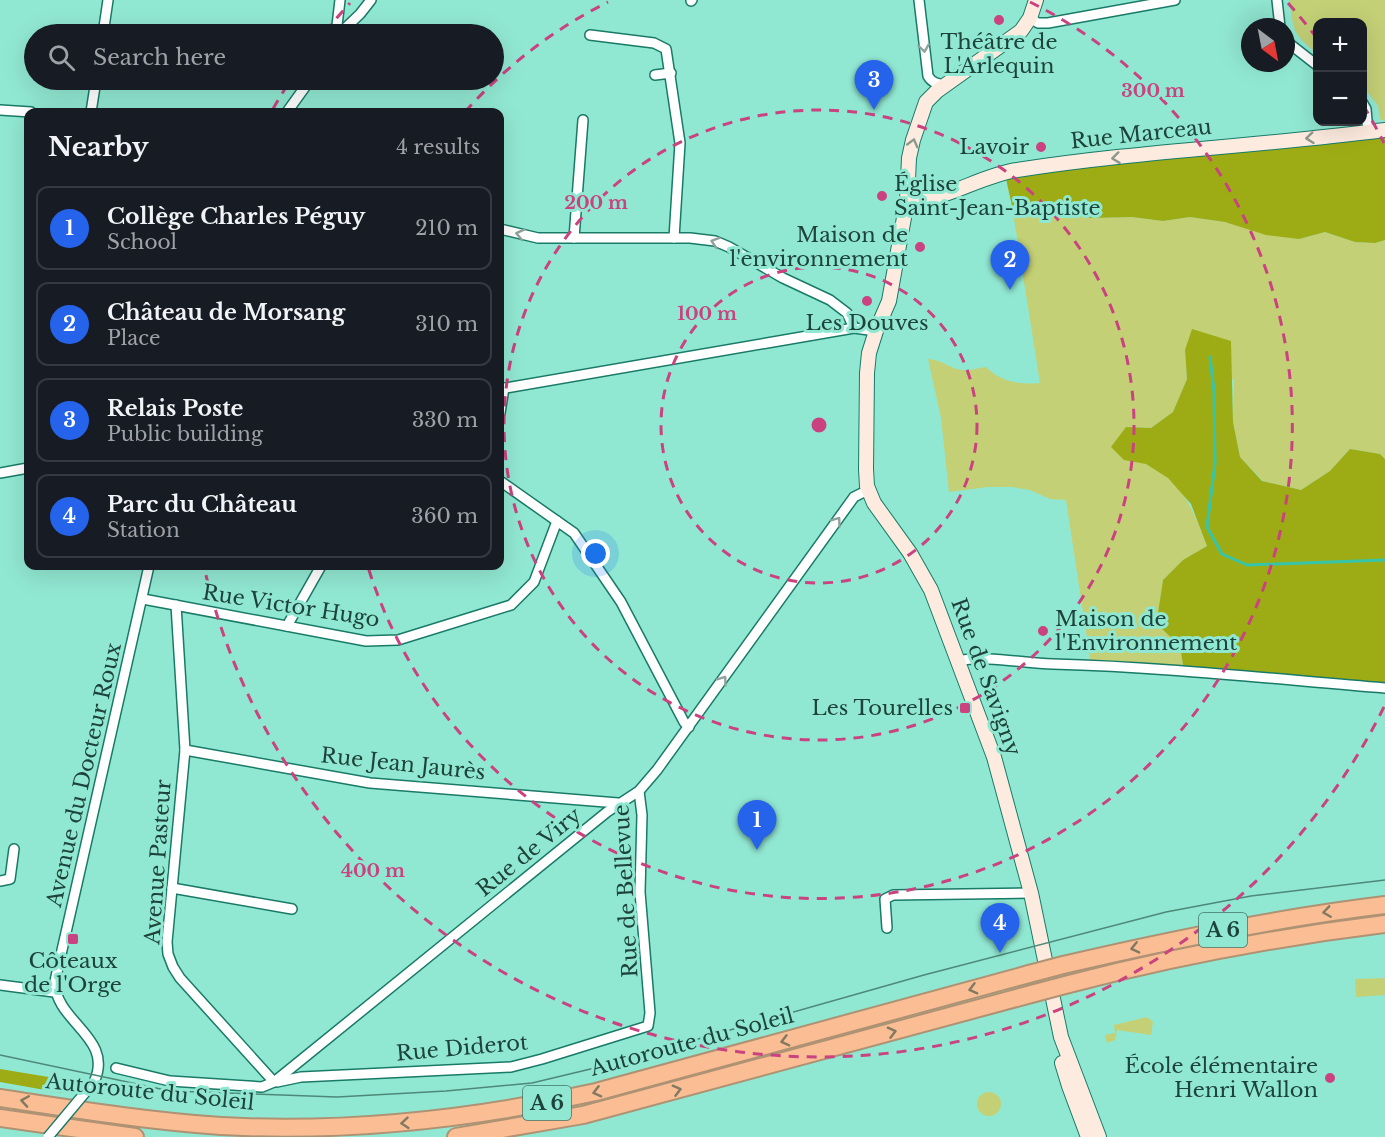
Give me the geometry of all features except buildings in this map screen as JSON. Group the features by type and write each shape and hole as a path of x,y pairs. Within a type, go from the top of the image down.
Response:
{"highway":[{"name":"Autoroute du Soleil","path":"0,1098 221,1126 327,1127 448,1119 596,1092 1063,965 1201,934 1308,915 1385,905"},
{"name":"Autoroute du Soleil","path":"456,1137 583,1115 1069,984 1202,953 1385,924"},
{"name":"Autoroute du Soleil","path":"0,1118 135,1137"}],"main road":[{"path":"868,489 866,469 869,352 889,301 907,201 909,158 926,102 945,85 1016,35 1030,18 1036,0"},
{"name":"Rue Marceau","path":"907,201 921,201 950,194 1013,170 1385,130"},
{"name":"Rue de Savigny","path":"868,489 874,503 923,574 937,604 998,768 1031,893 1061,1037 1100,1137"},
{"name":"Rue de Savigny","path":"1061,1037 1061,1058 1065,1075 1088,1137"}],"street":[{"path":"104,24 108,0"},
{"path":"338,24 340,0"},
{"path":"919,0 928,76 930,80 945,85"},
{"path":"1030,18 1038,23 1048,23 1175,0"},
{"path":"1277,0 1279,18"},
{"path":"347,24 369,2"},
{"path":"590,35 660,44 666,49 680,143 674,238"},
{"path":"1295,48 1313,63"},
{"path":"655,75 670,73"},
{"path":"92,108 94,90"},
{"path":"291,108 303,90"},
{"path":"0,110 24,112"},
{"path":"574,238 583,120"},
{"path":"1367,121 1368,132"},
{"path":"504,230 537,238 674,238 715,241 783,278 823,296 848,313 854,328"},
{"path":"504,389 854,328 876,331"},
{"path":"0,473 24,469"},
{"path":"504,484 574,533 621,602 684,722 689,727"},
{"name":"Rue de Viry","path":"274,1082 618,804 639,791 689,727 854,497 868,489"},
{"name":"Rue Victor Hugo","path":"143,599 366,641 398,640 510,605 534,582 557,521"},
{"name":"Avenue du Docteur Roux","path":"54,992 148,570"},
{"path":"287,626 319,570"},
{"name":"Avenue Pasteur","path":"176,605 185,750 167,942 168,954 173,967 189,989 274,1082"},
{"path":"957,661 974,658 1091,665 1385,688"},
{"name":"Rue Jean Jaurès","path":"185,750 370,783 618,804"},
{"name":"Rue de Bellevue","path":"639,791 642,815 640,892 650,1013 648,1026"},
{"path":"0,881 10,879 14,849"},
{"path":"172,888 292,909"},
{"path":"887,928 884,903 885,899 893,895 1031,893"},
{"path":"0,984 54,992 58,1001 94,1046 98,1064 94,1082 48,1137"},
{"name":"Rue Diderot","path":"274,1082 301,1077 511,1067 648,1026"},
{"path":"116,1068 170,1081 262,1087 274,1082"}],"green space":[{"path":"1289,0 1385,0 1385,121 1380,119 1378,106 1367,91 1367,18 1313,18 1313,50 1298,36 1295,18 1292,18"},
{"path":"1385,134 1385,240 1375,243 1355,242 1325,232 1299,239 1266,235 1225,222 1190,217 1163,221 1132,217 1090,218 1070,206 1027,214 1012,206 1006,179 1046,171"},
{"path":"1012,206 1027,214 1070,206 1091,218 1132,217 1163,221 1190,217 1225,222 1299,239 1325,232 1355,242 1375,243 1385,240 1385,459 1380,454 1350,449 1330,471 1301,490 1263,481 1240,457 1233,422 1234,380 1185,350 1187,379 1173,412 1151,428 1126,427 1124,460 1147,464 1170,479 1186,499 1207,546 1183,560 1163,580 1158,613 1161,628 1180,646 1184,671 1091,665 1066,500 1050,499 1030,490 1012,487 988,487 949,492 941,418 928,359 937,360 961,370 986,367 1004,379 1040,383"},
{"path":"1192,329 1231,341 1233,422 1240,457 1262,481 1301,490 1330,471 1350,449 1380,454 1385,459 1385,688 1184,671 1180,646 1161,628 1158,613 1163,580 1183,560 1207,546 1191,504 1168,478 1146,464 1124,460 1111,447 1126,427 1151,428 1173,412 1187,379 1185,350"},
{"path":"1385,978 1385,995 1356,997 1355,979"},
{"path":"1147,1017 1153,1022 1151,1035 1117,1030 1115,1040 1107,1043 1105,1035 1115,1033 1114,1025"},
{"path":"0,1069 73,1081 62,1093 0,1082"},
{"path":"989,1092 994,1093 1000,1099 1000,1109 994,1115 989,1116 984,1115 978,1109 977,1104 978,1099 984,1093"}],"waterway":[{"path":"1210,357 1214,391 1215,463 1207,527 1222,554 1247,565 1385,560"}],"tram line":[{"path":"0,1055 170,1091 337,1097 446,1091 532,1083 603,1066 924,975 1166,912 1251,896 1385,880"}],"place":[{"name":"Théâtre de L'Arlequin","path":"999,20"},
{"name":"Relais Poste","path":"874,110"},
{"name":"Lavoir","path":"1041,147"},
{"name":"Église Saint-Jean-Baptiste","path":"882,196"},
{"name":"Maison de l'environnement","path":"920,247"},
{"name":"Château de Morsang","path":"1010,290"},
{"name":"Les Douves","path":"867,301"},
{"name":"Maison de l'Environnement","path":"1043,631"},
{"name":"Les Tourelles","path":"965,708"},
{"name":"Collège Charles Péguy","path":"757,850"},
{"name":"Côteaux de l'Orge","path":"73,939"},
{"name":"Parc du Château","path":"1000,953"},
{"name":"École élémentaire Henri Wallon","path":"1330,1078"}]}
